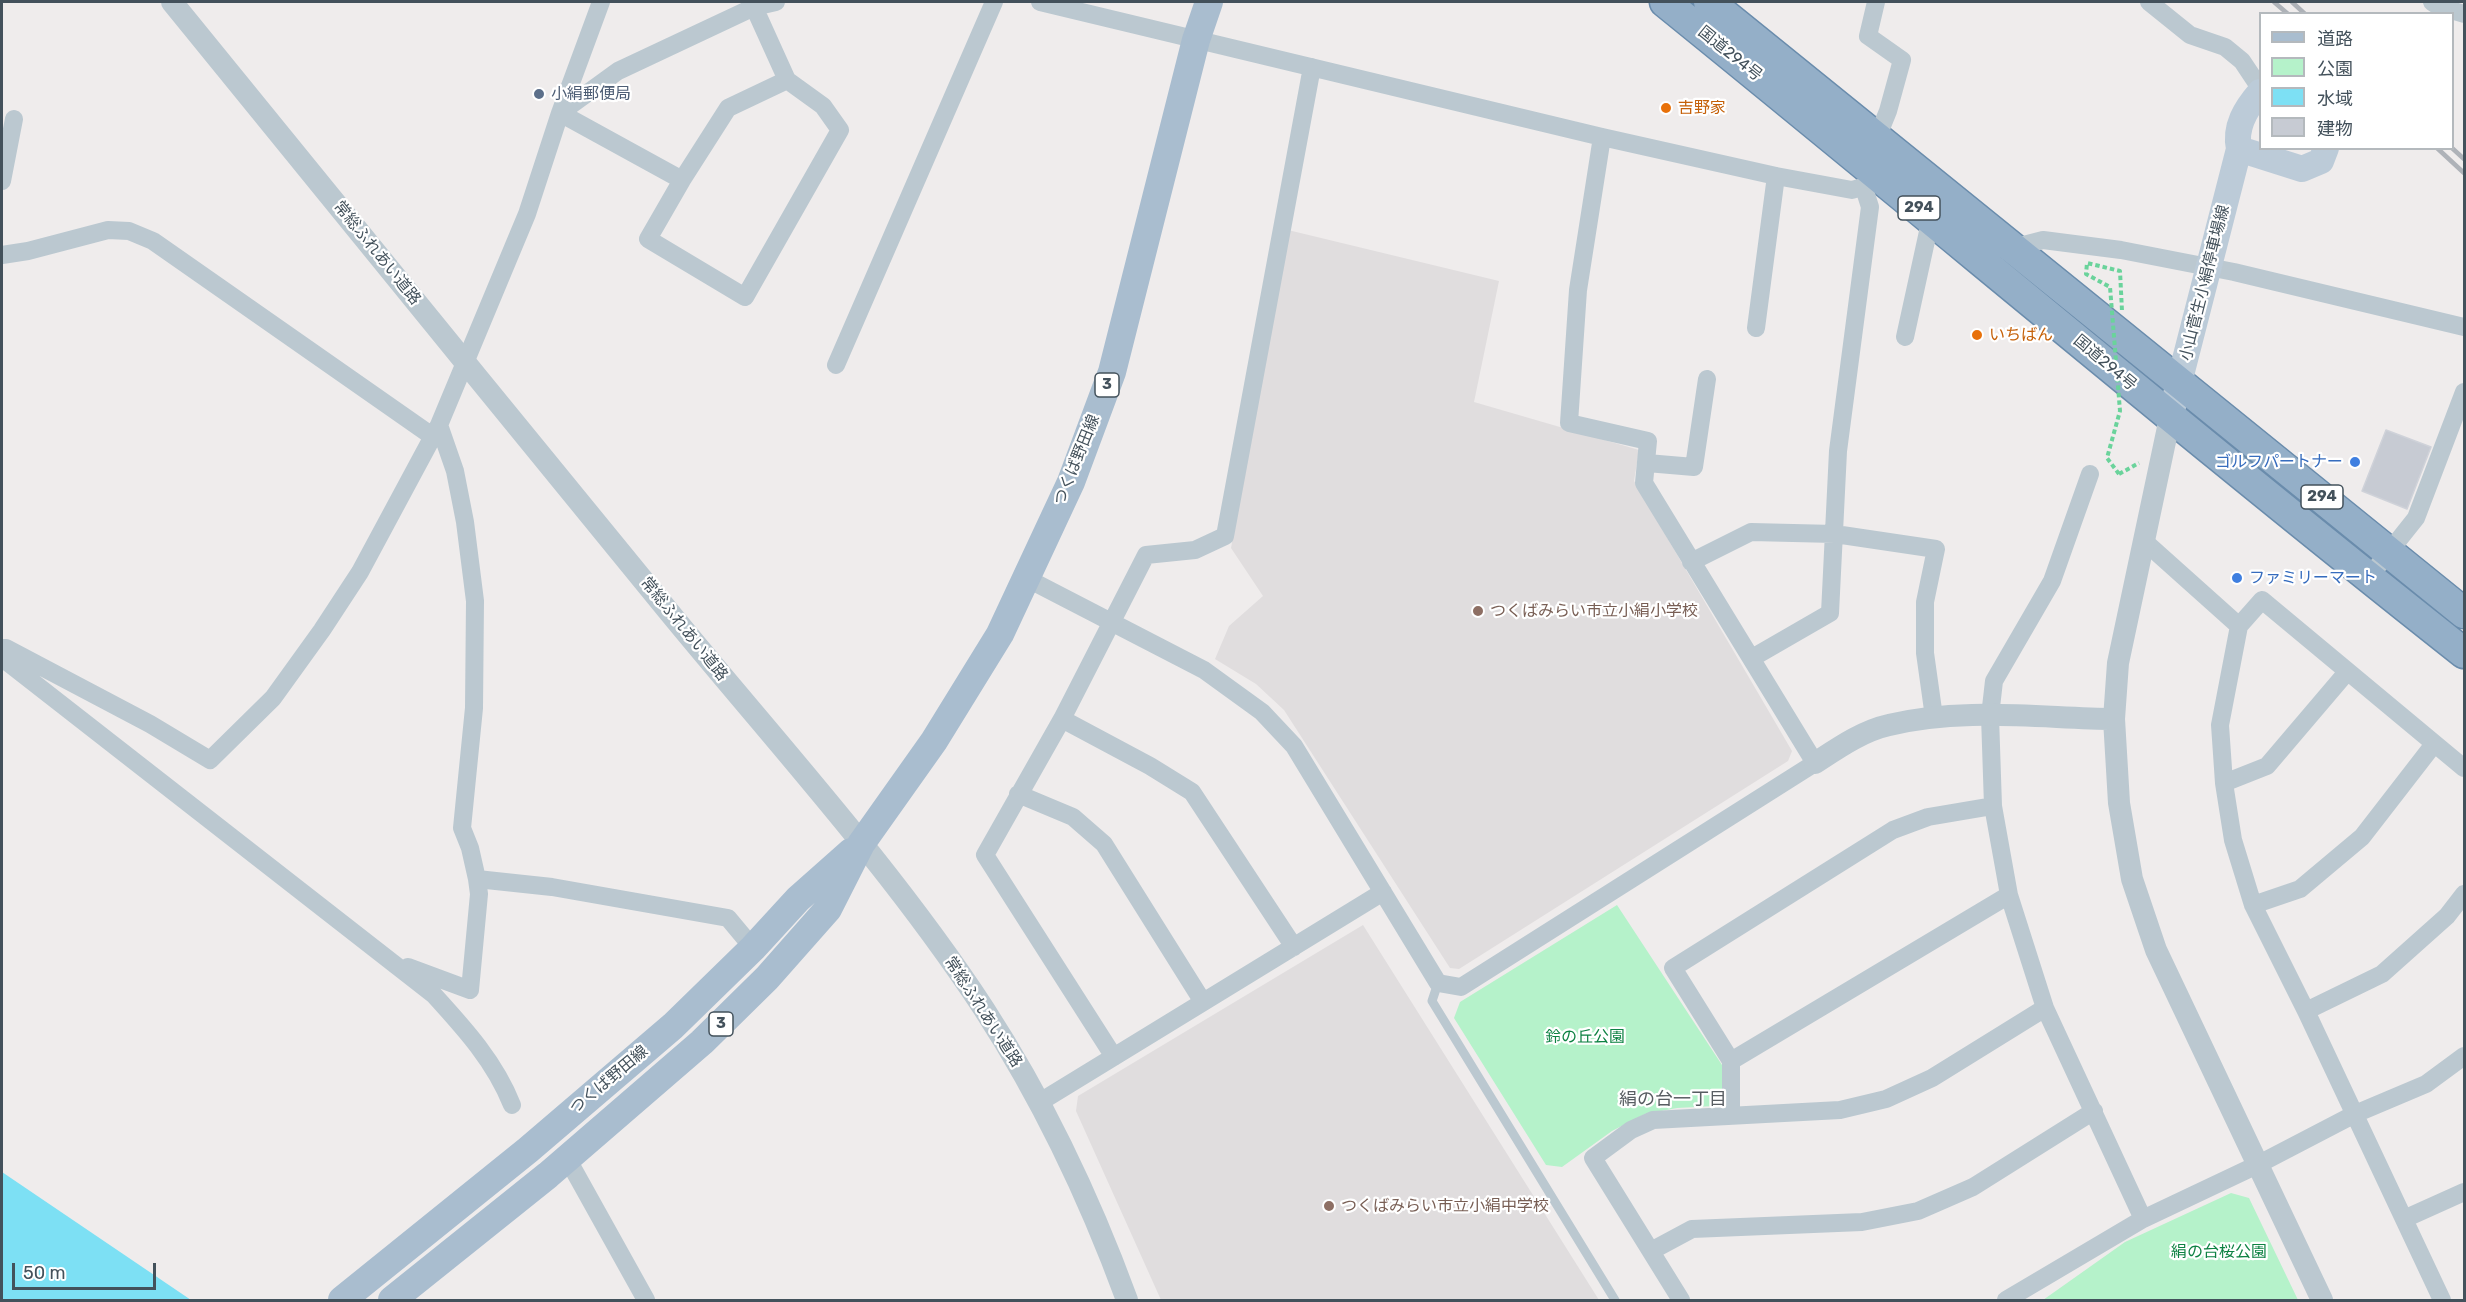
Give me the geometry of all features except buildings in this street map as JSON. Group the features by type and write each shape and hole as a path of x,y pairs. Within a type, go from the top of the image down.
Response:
{"highway":[{"name":"国道294号","path":"1665,2 1875,184 1931,218 2170,418 2464,653"},
{"name":"国道294号","path":"1708,2 2180,381 2464,613"}],"main road":[{"name":"つくば野田線","path":"392,1300 557,1167 702,1042 767,978 828,909 861,844 928,751 1000,634 1071,482 1112,372 1196,40 1209,2"},
{"name":"小山菅生小絹停車場線","path":"2170,418 2239,149 2237,138 2240,123 2259,91"},
{"path":"2239,149 2302,169 2321,161 2325,150"},
{"name":"つくば野田線","path":"342,1300 528,1150 673,1026 753,948 810,886 861,844"}],"street":[{"name":"常総ふれあい道路","path":"172,2 921,920 983,1007 1040,1102 1083,1190 1127,1300"},
{"path":"2,648 6,648 140,718 210,760 273,698 360,572 436,430 527,214 560,113 601,2"},
{"path":"560,113 618,71 754,7 776,2"},
{"path":"836,365 994,2"},
{"path":"1048,2 1311,68 1776,176 1852,190 1875,184 1838,451 1830,613 1752,658"},
{"path":"1876,2 1868,36 1902,60 1888,111 1877,138"},
{"path":"2149,2 2190,34 2224,47 2242,60 2259,88"},
{"path":"2432,2 2464,14"},
{"path":"754,7 788,80 823,106 840,130 745,297 648,239 728,108 788,80"},
{"path":"1114,1056 985,855 1062,718 1110,620 1146,555 1195,550 1225,536 1311,68"},
{"path":"560,113 682,180"},
{"path":"2,181 14,119"},
{"path":"1602,137 1578,290 1569,423 1648,441 1644,483 1815,763"},
{"path":"1756,328 1776,176"},
{"path":"1905,337 1931,218"},
{"path":"2,255 28,251 108,230 129,231 153,241 436,430 455,471 465,522 475,601 474,708 462,828 470,848 480,894 470,990 395,963"},
{"path":"2012,248 2043,240 2121,250 2210,267 2464,327"},
{"path":"1647,463 1694,467 1707,379"},
{"path":"2369,577 2416,518 2464,392"},
{"path":"2170,418 2118,663 2114,719 2119,803 2132,879 2156,950 2322,1300"},
{"path":"2090,474 2052,581 1994,681 1990,716 1993,806 2010,895 2045,1008 2143,1219"},
{"path":"1691,561 1751,532 1835,534 1936,549 1925,602 1925,653 1934,717"},
{"path":"2144,542 2239,626"},
{"path":"1026,578 1204,670 1262,712 1294,746 1438,983 1461,987 1851,740 1887,725 1934,717 2114,719"},
{"path":"2442,1300 2306,1011 2253,905 2233,840 2224,783 2220,725 2239,626 2262,600 2464,768"},
{"path":"2,658 434,995 471,1035 503,1083 512,1105"},
{"path":"2224,783 2267,765 2347,672"},
{"path":"1062,718 1150,766 1192,792 1294,947"},
{"path":"2253,905 2300,889 2362,837 2434,744"},
{"path":"1018,794 1073,817 1104,844 1203,1002"},
{"path":"1731,1116 1731,1061 1673,968 1893,830 1928,817 1993,806"},
{"path":"477,879 552,887 728,918 753,948"},
{"path":"1040,1102 1383,892"},
{"path":"2306,1011 2382,974 2446,916 2464,894"},
{"path":"1731,1061 2010,895"},
{"path":"1681,1300 1593,1158 1631,1130 1653,1120 1840,1110 1886,1099 1932,1078 2045,1008"},
{"path":"2006,1300 2143,1219 2257,1165 2355,1114 2426,1084 2464,1056"},
{"path":"1651,1251 1692,1228 1862,1222 1918,1210 1973,1187 2094,1111"},
{"path":"557,1167 646,1300"},
{"path":"2404,1219 2464,1191"}],"lane":[{"path":"1438,983 1432,1001 1615,1300"}],"path":[{"path":"2121,311 2120,272 2087,263 2086,274 2110,287 2120,411 2107,458 2119,474 2144,460"}],"shaded area":[{"name":"つくばみらい市立小絹小学校","path":"1288,230 1499,281 1474,402 1639,450 1634,481 1792,751 1788,761 1459,969 1450,968 1284,710 1256,684 1215,659 1229,626 1263,596 1231,548"},
{"name":"つくばみらい市立小絹中学校","path":"1363,925 1599,1300 1161,1300 1076,1111 1078,1096"}],"green space":[{"name":"鈴の丘公園","path":"1617,905 1722,1065 1723,1099 1714,1106 1677,1108 1645,1114 1612,1131 1562,1167 1546,1165 1454,1018 1460,1002"},
{"name":"絹の台桜公園","path":"2231,1193 2249,1198 2298,1300 2043,1300 2125,1242"}],"water":[{"path":"2,1172 191,1300 2,1300"}],"railway":[{"path":"2274,2 2286,12"},
{"path":"2292,2 2303,12"},
{"path":"2439,150 2464,173"},
{"path":"2454,150 2464,159"}],"place":[{"name":"小絹郵便局","path":"539,94"},
{"name":"吉野家","path":"1666,108"},
{"name":"いちばん","path":"1977,335"},
{"name":"ゴルフパートナー","path":"2355,462"},
{"name":"ファミリーマート","path":"2237,578"},
{"name":"つくばみらい市立小絹小学校","path":"1478,611"},
{"name":"つくばみらい市立小絹中学校","path":"1329,1206"}],"district":[{"name":"絹の台一丁目","path":"1673,1100"}]}
